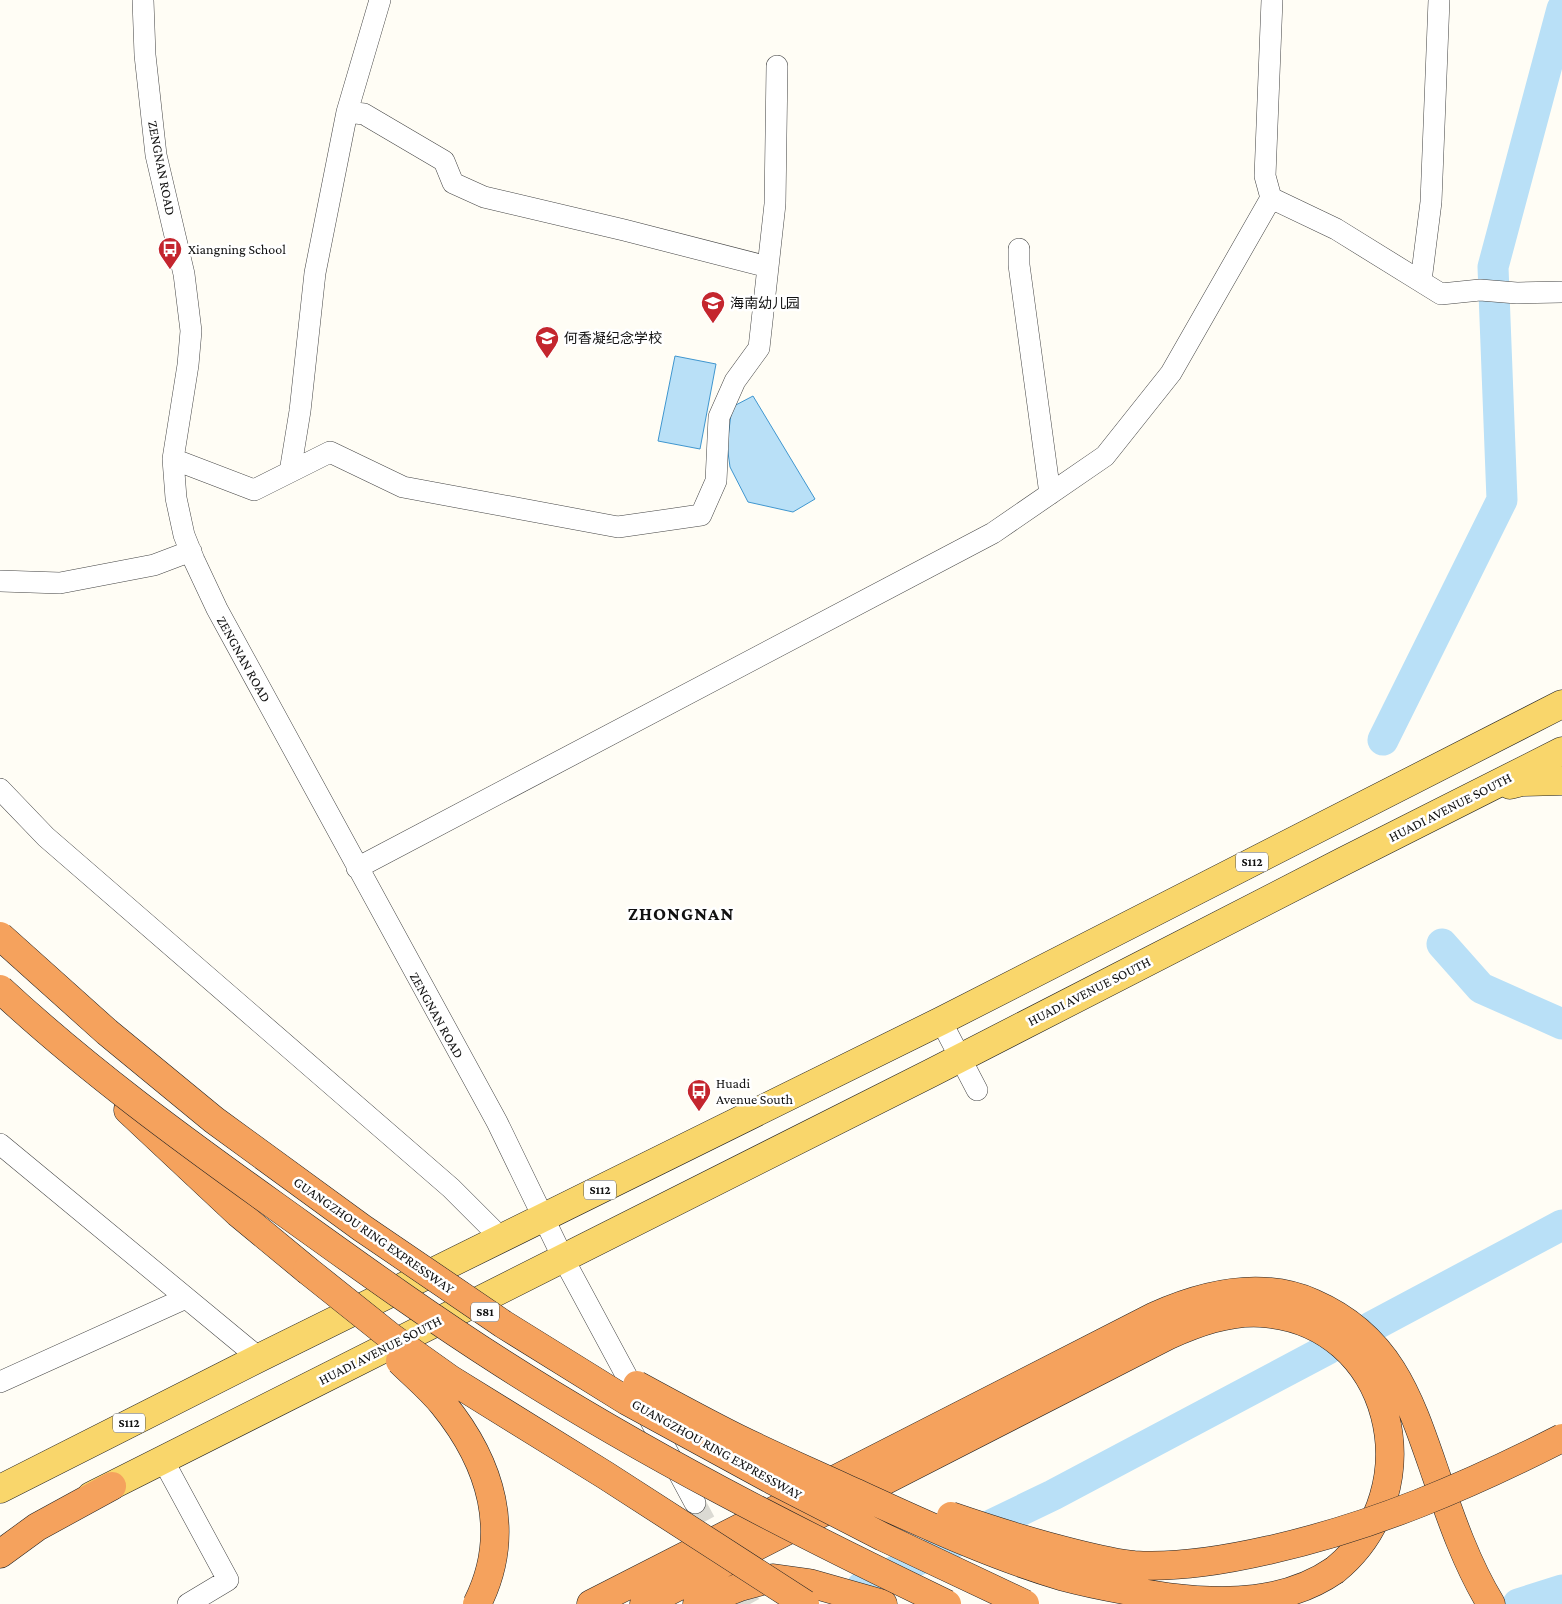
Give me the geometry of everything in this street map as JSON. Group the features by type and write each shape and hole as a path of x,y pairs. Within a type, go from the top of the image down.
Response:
{"highway":[{"name":"GUANGZHOU RING EXPRESSWAY","path":"0,936 73,1003 176,1089 244,1142 333,1207 503,1324 635,1405 835,1513 1025,1604"},
{"path":"7,996 238,1213 391,1336 450,1379 613,1480 804,1604"},
{"name":"S81","path":"7,996 94,1070 223,1168 397,1292 504,1364 604,1425 702,1480 856,1560 947,1604"},
{"path":"333,1207 376,1237 462,1289 544,1335 761,1450 926,1524 1014,1560 1080,1581 1182,1599 1245,1602 1291,1594 1316,1583 1335,1570 1361,1544 1377,1515 1389,1476 1390,1451 1387,1422 1372,1381 1362,1367 1343,1347 1329,1336 1308,1324 1271,1314 1251,1313 1208,1320 1167,1336 1074,1382 914,1466 644,1604"},
{"path":"307,1270 436,1396 460,1428 478,1458 492,1500 495,1532 492,1564 488,1579 477,1604"},
{"path":"591,1604 1155,1316 1207,1297 1249,1291 1285,1294 1319,1305 1346,1321 1382,1355 1395,1374 1408,1399 1469,1562 1491,1604"},
{"path":"716,1427 747,1441 996,1531 1096,1558 1126,1564 1151,1566 1194,1564 1253,1554 1370,1523 1457,1488 1562,1438"},
{"path":"0,1554 37,1526 112,1486"},
{"path":"697,1604 740,1586 773,1578 809,1583 883,1604"}],"main road":[{"name":"S112","path":"0,1489 259,1358 941,1021 1562,704"},
{"name":"HUADI AVENUE SOUTH","path":"0,1540 112,1486 960,1058 1562,751"},
{"path":"1479,793 1522,782 1562,781"}],"street":[{"name":"ZENGNAN ROAD","path":"143,0 145,55 156,155 184,274 191,331 188,365 173,459 176,498 184,536 217,609 497,1122 563,1258 695,1503"},
{"path":"290,472 300,411 315,273 347,112 380,0"},
{"path":"1272,0 1264,176 1271,198 1336,229 1442,294 1480,290 1517,293 1562,292"},
{"path":"1420,281 1432,202 1439,0"},
{"path":"173,459 254,490 330,452 403,487 618,527 701,515 716,481 719,418 735,380 759,348 776,204 777,66"},
{"path":"347,112 364,114 444,161 452,183 484,197 768,267"},
{"path":"358,868 993,533 1104,456 1171,373 1271,198"},
{"path":"1020,249 1019,265 1050,494"},
{"path":"0,581 60,583 154,565 191,551"},
{"path":"0,788 46,837 451,1188 502,1239"},
{"path":"941,1021 977,1090"},
{"path":"0,1144 259,1358"},
{"path":"0,1382 186,1298"},
{"path":"163,1460 228,1580 188,1604"}],"water":[{"path":"675,356 716,364 700,449 658,441"},
{"path":"753,396 815,499 793,512 748,502 730,467 727,445 732,407"}],"waterway":[{"path":"1383,740 1502,500 1493,267 1562,9"},
{"path":"1442,944 1481,988 1562,1024"},
{"path":"1371,1327 1562,1225"},
{"path":"862,1587 1053,1495 1328,1349"},
{"path":"1518,1604 1562,1590"}],"tunnel":[{"path":"695,1503 750,1604"}],"place":[{"name":"Xiangning School","path":"170,270"},
{"name":"海南幼儿园","path":"713,324"},
{"name":"何香凝纪念学校","path":"547,359"},
{"name":"Huadi Avenue South","path":"699,1112"}],"district":[{"name":"ZHONGNAN","path":"681,913"}]}
